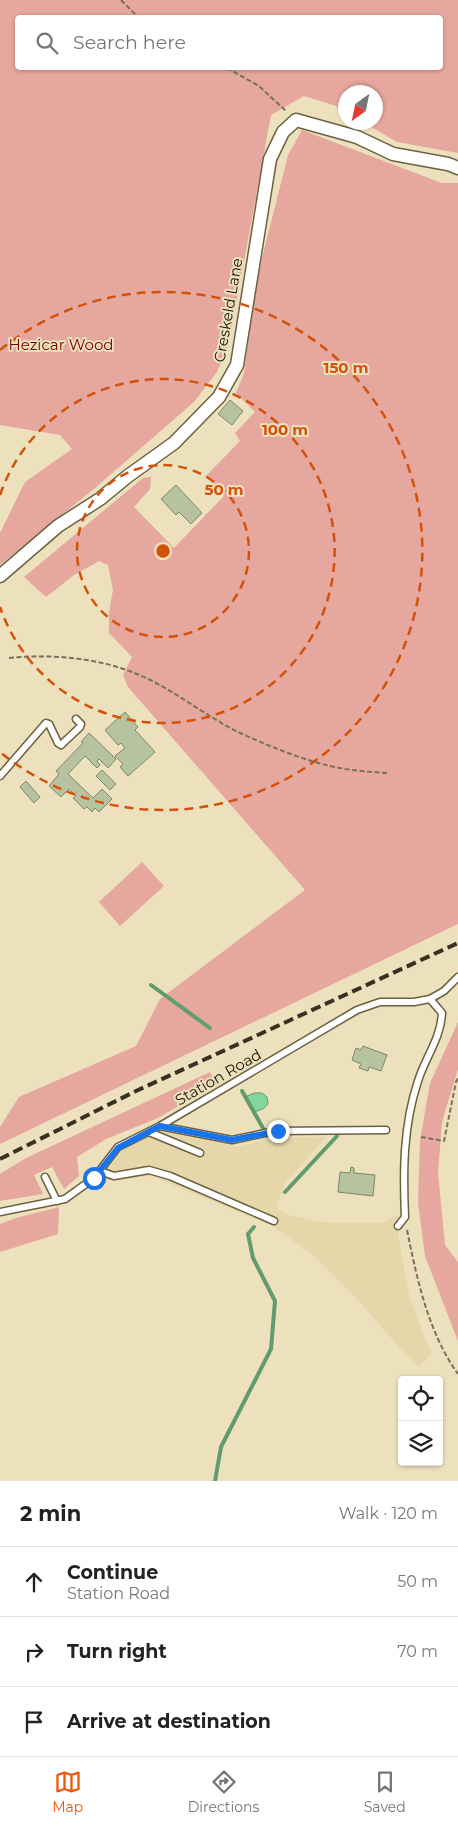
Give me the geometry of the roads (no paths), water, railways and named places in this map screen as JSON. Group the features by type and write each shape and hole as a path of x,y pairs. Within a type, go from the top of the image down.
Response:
{"street":[{"name":"Creskeld Lane","path":"0,576 58,526 100,499 174,443 219,397 238,365 270,159 284,132 296,120 357,137 393,154 448,164 458,168"}],"lane":[{"path":"0,776 46,724 49,724 58,743 62,745 80,727 81,724 76,719"},
{"name":"Station Road","path":"0,1212 65,1200 94,1178 118,1148 160,1126 357,1010 380,1002 414,1002 430,999 444,990 458,977"},
{"path":"398,1226 405,1218 403,1179 405,1140 418,1081 441,1027 442,1013 430,999"},
{"path":"160,1126 232,1140 275,1131 386,1130"},
{"path":"149,1132 200,1153"},
{"path":"100,1171 114,1176 149,1170 170,1176 274,1221"},
{"path":"45,1177 57,1201"}],"waterway":[{"path":"151,985 210,1028"},
{"path":"242,1091 263,1128"},
{"path":"285,1192 337,1136"},
{"path":"215,1481 221,1447 271,1349 275,1301 253,1258 248,1234 254,1227"}],"railway":[{"path":"0,1159 136,1091 458,943"}],"park label":[{"name":"Hezicar Wood","path":"61,344"}]}
